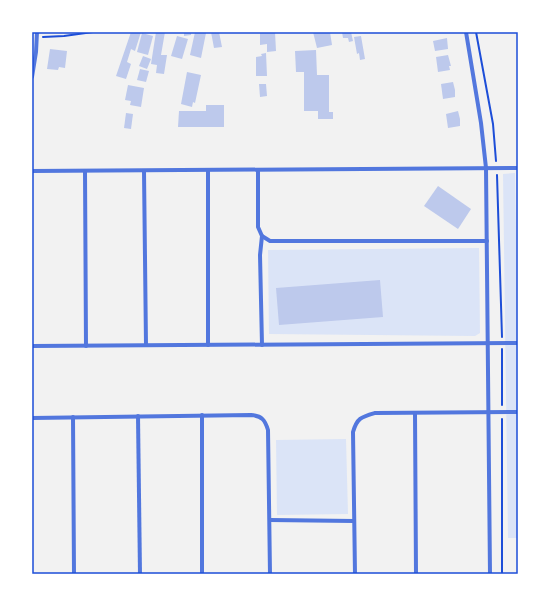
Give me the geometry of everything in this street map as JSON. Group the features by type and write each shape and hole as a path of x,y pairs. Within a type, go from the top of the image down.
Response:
{"street":[{"path":"466,32 481,123 486,168 490,413 490,574"},
{"path":"32,77 37,34"},
{"path":"32,172 518,168"},
{"path":"208,170 208,345"},
{"path":"258,170 258,227 262,236 260,255 262,345"},
{"path":"85,171 86,346"},
{"path":"144,171 146,346"},
{"path":"262,236 274,242 488,241"},
{"path":"32,346 518,343"},
{"path":"355,574 353,432 356,423 361,418 375,413 518,412"},
{"path":"415,413 416,574"},
{"path":"202,415 202,574"},
{"path":"32,418 202,415 258,416 265,421 268,430 270,574"},
{"path":"138,416 140,574"},
{"path":"72,417 74,574"},
{"path":"270,520 354,521"}],"path":[{"path":"37,34 64,36 93,32"},
{"path":"476,32 493,124 497,168 502,344 502,574"}],"shaded area":[{"path":"515,173 518,349 518,538 508,538 503,174"},
{"path":"479,248 480,333 475,336 269,334 268,250"},
{"path":"346,439 348,514 277,515 276,440"}],"building":[{"path":"131,32 141,32 135,51 131,49 127,62 131,64 126,79 116,76"},
{"path":"156,32 165,32 161,55 167,55 164,74 156,73 157,65 151,64"},
{"path":"184,32 191,32 191,35 184,36"},
{"path":"195,32 206,33 201,58 190,55"},
{"path":"211,32 219,32 222,47 214,48"},
{"path":"260,32 275,32 276,51 267,52 267,44 260,45"},
{"path":"313,32 330,32 332,45 317,48"},
{"path":"342,32 351,32 353,41 349,42 348,38 343,38"},
{"path":"142,33 153,36 148,55 137,52"},
{"path":"177,36 188,39 182,59 171,56"},
{"path":"361,36 365,59 360,60 359,53 357,54 354,37"},
{"path":"447,38 448,49 435,51 433,41"},
{"path":"50,49 67,51 65,68 59,67 58,70 47,69"},
{"path":"316,50 317,75 329,75 329,112 333,112 333,119 318,119 318,111 304,111 304,72 296,72 295,51"},
{"path":"266,53 267,76 256,76 256,57 262,56 261,54"},
{"path":"448,55 451,66 449,66 450,70 438,72 436,57"},
{"path":"143,56 151,59 147,69 139,66"},
{"path":"140,69 149,71 146,82 137,80"},
{"path":"187,72 201,75 195,103 193,102 192,107 181,104"},
{"path":"453,82 455,97 443,99 441,84"},
{"path":"259,84 266,84 267,96 260,97"},
{"path":"128,85 144,88 141,107 130,105 131,101 125,100"},
{"path":"206,105 224,105 224,127 178,127 179,111 206,111"},
{"path":"458,111 460,126 448,128 446,114"},
{"path":"126,113 133,114 131,129 124,128"},
{"path":"438,186 471,209 458,229 424,206"},
{"path":"380,280 383,317 279,325 276,288"}]}
